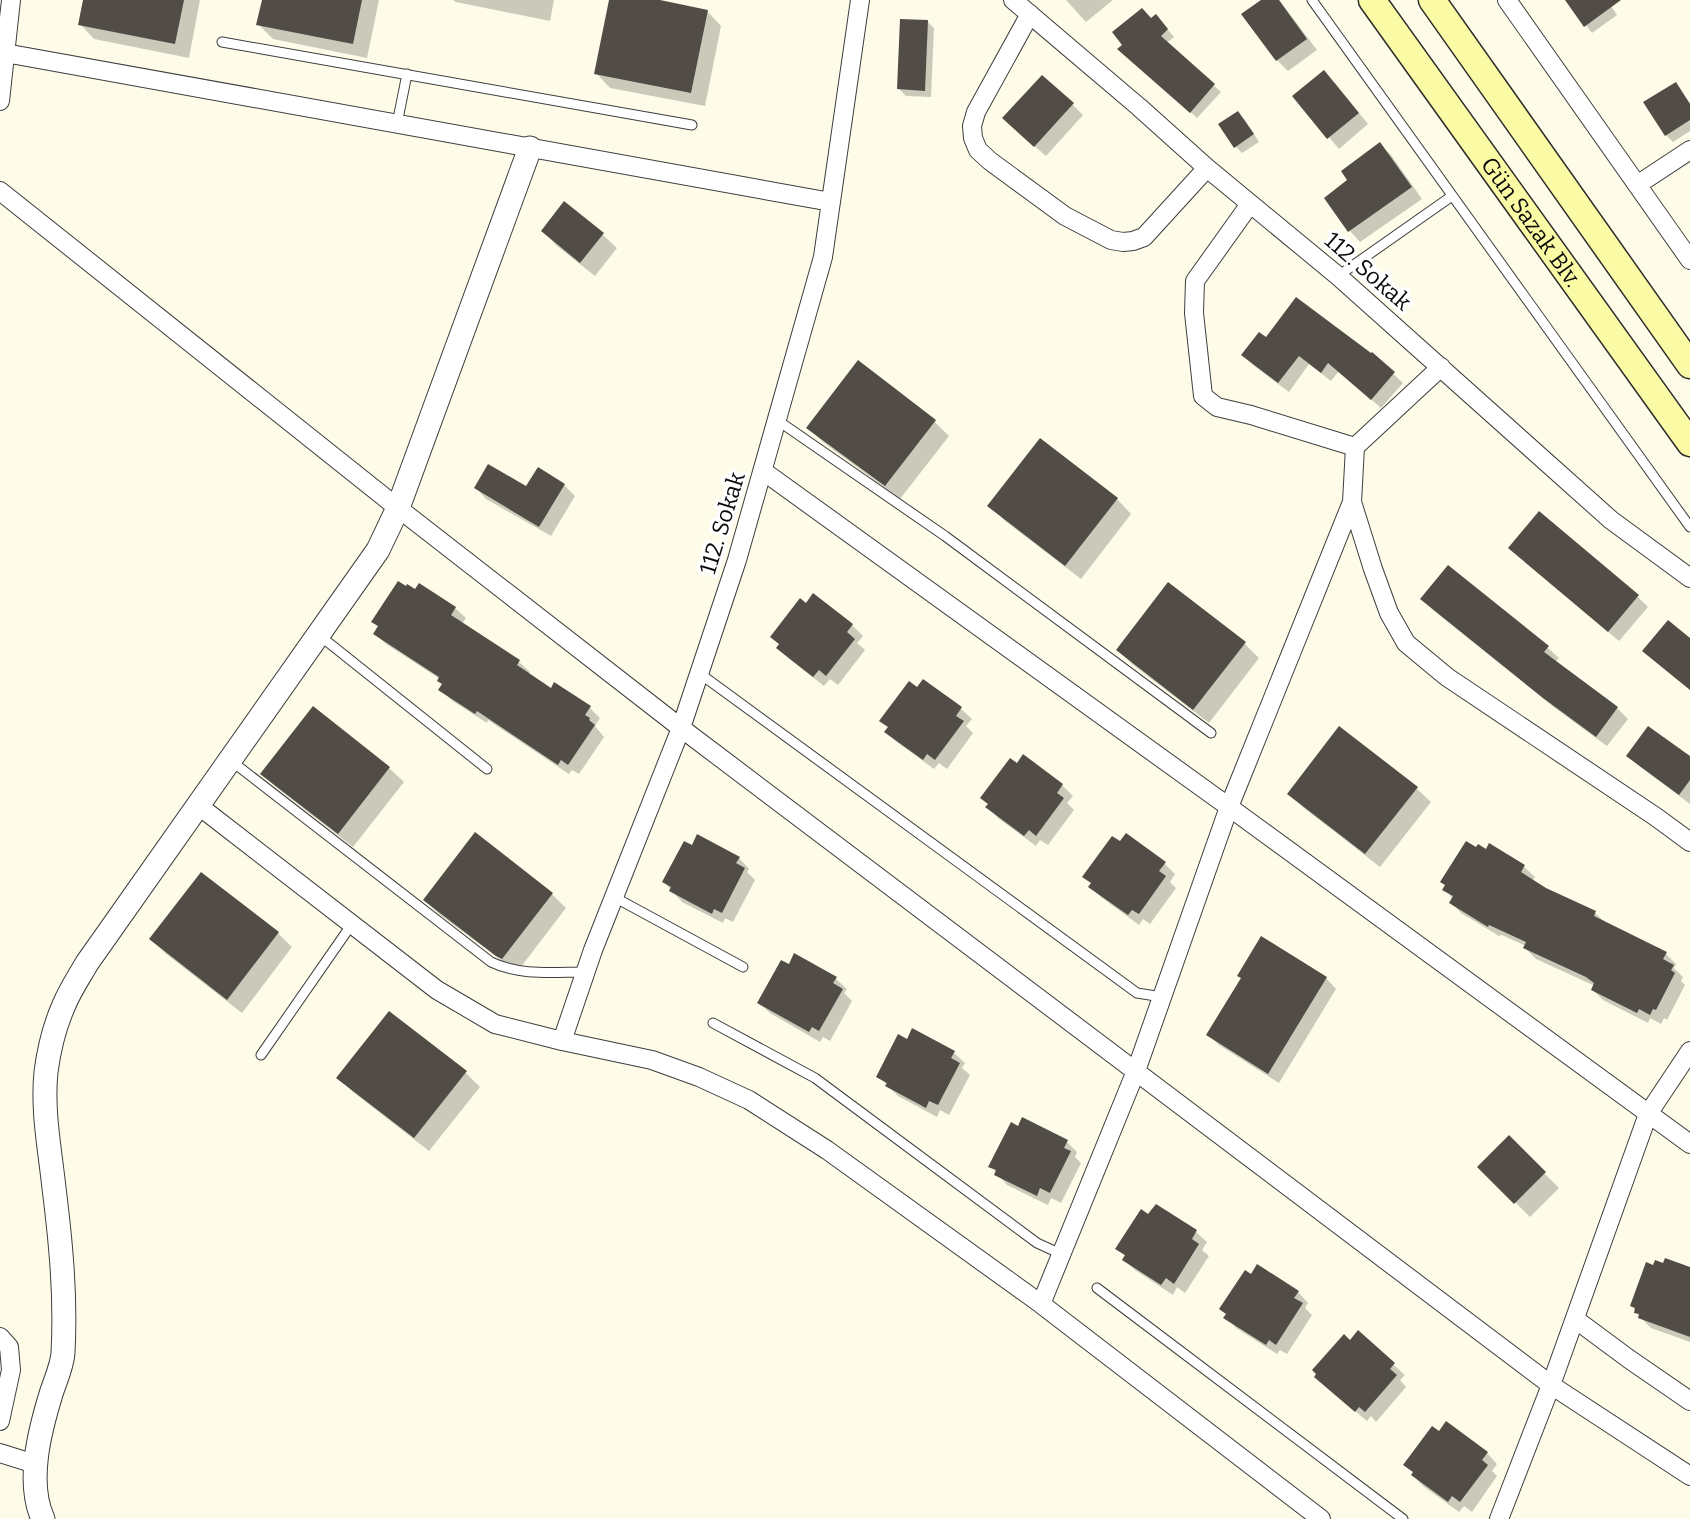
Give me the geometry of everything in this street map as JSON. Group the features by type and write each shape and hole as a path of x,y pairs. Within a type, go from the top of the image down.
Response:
{"main road":[{"name":"Gün Sazak Blv.","path":"1372,0 1690,443"},
{"name":"Gün Sazak Blv.","path":"1432,0 1690,365"}],"street":[{"path":"0,101 11,0"},
{"name":"112. Sokak","path":"562,1041 584,972 681,728 737,560 763,471 823,257 860,0"},
{"name":"112. Sokak","path":"1013,0 1207,168 1338,276 1611,520 1690,578"},
{"path":"1507,0 1637,185 1682,233 1690,260"},
{"path":"1030,14 976,112 972,125 978,150 990,161 1065,216 1111,240 1123,242 1144,237 1207,168"},
{"path":"5,53 831,202"},
{"path":"43,1519 35,1464 44,1418 62,1357 64,1307 62,1260 45,1110 47,1071 53,1035 64,1005 87,963 378,550 398,508 530,148"},
{"path":"1637,185 1690,150"},
{"path":"0,191 398,508 681,728 1551,1385 1690,1476"},
{"path":"1250,204 1195,281 1194,313 1203,396 1217,407 1355,447"},
{"path":"1041,1304 1136,1071 1229,807 1352,502 1355,447 1441,367"},
{"path":"763,471 1690,1144"},
{"path":"1352,502 1389,612 1406,643 1447,677 1690,842"},
{"path":"199,806 437,989 495,1024 652,1060 699,1077 749,1100 827,1150 1041,1304 1321,1519"},
{"path":"1499,1519 1551,1385 1648,1114 1690,1051"},
{"path":"1575,1319 1690,1401"},
{"path":"0,1337 9,1347 5,1364 11,1370 0,1421"},
{"path":"0,1453 35,1464"}],"lane":[{"path":"1312,0 1690,527"},
{"path":"222,42 692,125"},
{"path":"397,124 407,74"},
{"path":"1338,276 1452,196"},
{"path":"777,420 945,536 1211,733"},
{"path":"319,635 487,769"},
{"path":"699,673 1137,993 1162,997"},
{"path":"230,760 491,962 522,972 584,972"},
{"path":"614,897 743,967"},
{"path":"261,1055 352,924"},
{"path":"713,1023 815,1078 1037,1243 1061,1254"},
{"path":"1097,1288 1403,1519"}],"building":[{"path":"83,0 184,0 175,44 78,25"},
{"path":"262,0 362,0 353,44 256,25"},
{"path":"609,0 660,0 708,10 691,93 594,74"},
{"path":"1261,0 1279,0 1307,39 1276,61 1241,14"},
{"path":"1565,0 1621,0 1584,27"},
{"path":"1142,8 1151,18 1156,14 1168,29 1161,36 1215,84 1190,113 1117,49 1122,45 1112,32"},
{"path":"900,19 928,20 925,91 897,89"},
{"path":"1324,70 1359,113 1327,139 1292,96"},
{"path":"1042,75 1074,103 1034,147 1002,118"},
{"path":"1676,82 1690,104 1690,120 1665,136 1643,102"},
{"path":"1238,111 1254,134 1234,148 1218,124"},
{"path":"1380,142 1412,187 1348,232 1324,198 1347,180 1341,171"},
{"path":"564,201 604,233 580,263 541,231"},
{"path":"1296,297 1395,372 1371,400 1328,363 1321,373 1299,356 1278,383 1241,355 1259,332 1266,337"},
{"path":"858,360 936,420 885,486 806,428"},
{"path":"1040,438 1118,498 1065,566 987,506"},
{"path":"488,464 526,486 538,467 565,484 539,527 474,488"},
{"path":"1539,511 1639,595 1608,632 1508,548"},
{"path":"1448,565 1549,646 1544,652 1618,707 1596,737 1420,599"},
{"path":"398,581 415,589 419,583 456,607 451,615 520,660 517,665 551,688 554,682 591,706 585,715 595,725 568,765 561,760 558,765 477,711 475,714 438,690 442,684 437,681 439,677 373,634 378,626 371,622"},
{"path":"1168,582 1246,642 1193,710 1116,650"},
{"path":"813,593 853,624 847,632 855,639 826,676 819,670 813,677 776,648 779,644 770,637 800,598 806,603"},
{"path":"1668,620 1690,638 1690,690 1642,651"},
{"path":"923,679 962,707 956,716 964,721 935,760 927,754 923,760 884,732 888,727 879,721 909,681 917,687"},
{"path":"313,706 390,767 338,834 260,774"},
{"path":"1339,726 1418,787 1365,854 1287,794"},
{"path":"1648,726 1690,756 1690,780 1679,795 1626,756"},
{"path":"1023,754 1063,784 1057,793 1064,798 1036,836 1029,830 1024,836 985,807 988,804 980,798 1010,758 1017,763"},
{"path":"475,832 553,893 502,959 423,900"},
{"path":"1126,833 1166,862 1159,871 1166,876 1139,914 1132,910 1128,915 1088,887 1091,883 1082,877 1112,836 1120,841"},
{"path":"697,834 740,857 736,863 745,868 722,913 714,909 712,914 669,891 671,887 662,882 684,841 692,845"},
{"path":"1466,841 1486,849 1489,843 1525,865 1521,872 1546,888 1596,911 1594,916 1667,952 1663,959 1674,965 1671,970 1675,973 1656,1010 1653,1009 1650,1015 1639,1009 1637,1013 1591,990 1594,983 1586,977 1523,948 1526,942 1489,925 1488,927 1449,903 1453,896 1442,890 1445,885 1440,882"},
{"path":"201,872 279,932 227,1000 149,939"},
{"path":"1261,936 1327,977 1268,1074 1206,1035 1241,978 1237,976"},
{"path":"794,953 837,977 833,983 843,989 819,1031 812,1027 809,1032 757,1003 781,960 789,964"},
{"path":"389,1011 467,1071 414,1138 336,1078"},
{"path":"912,1028 955,1051 951,1058 960,1063 938,1105 929,1101 926,1108 885,1086 887,1083 876,1077 898,1034 907,1039"},
{"path":"1022,1117 1068,1140 1064,1148 1071,1151 1050,1193 1040,1188 1037,1196 994,1175 996,1170 988,1167 1011,1122 1018,1126"},
{"path":"1509,1135 1546,1172 1514,1204 1477,1167"},
{"path":"1156,1204 1197,1230 1192,1239 1199,1244 1174,1284 1166,1278 1161,1285 1122,1260 1125,1255 1115,1249 1141,1209 1148,1214"},
{"path":"1665,1258 1690,1267 1690,1337 1638,1318 1639,1314 1634,1313 1635,1308 1630,1306 1646,1262 1653,1265 1655,1260 1663,1263"},
{"path":"1257,1264 1299,1291 1294,1298 1303,1303 1276,1345 1269,1340 1266,1345 1223,1318 1226,1314 1219,1309 1245,1270 1251,1274"},
{"path":"1358,1330 1395,1363 1390,1369 1397,1375 1365,1412 1359,1407 1355,1412 1314,1377 1316,1374 1312,1370 1344,1334 1350,1340"},
{"path":"1446,1421 1488,1452 1482,1460 1488,1465 1460,1502 1452,1496 1448,1502 1411,1475 1413,1472 1403,1465 1432,1426 1439,1431"}]}
